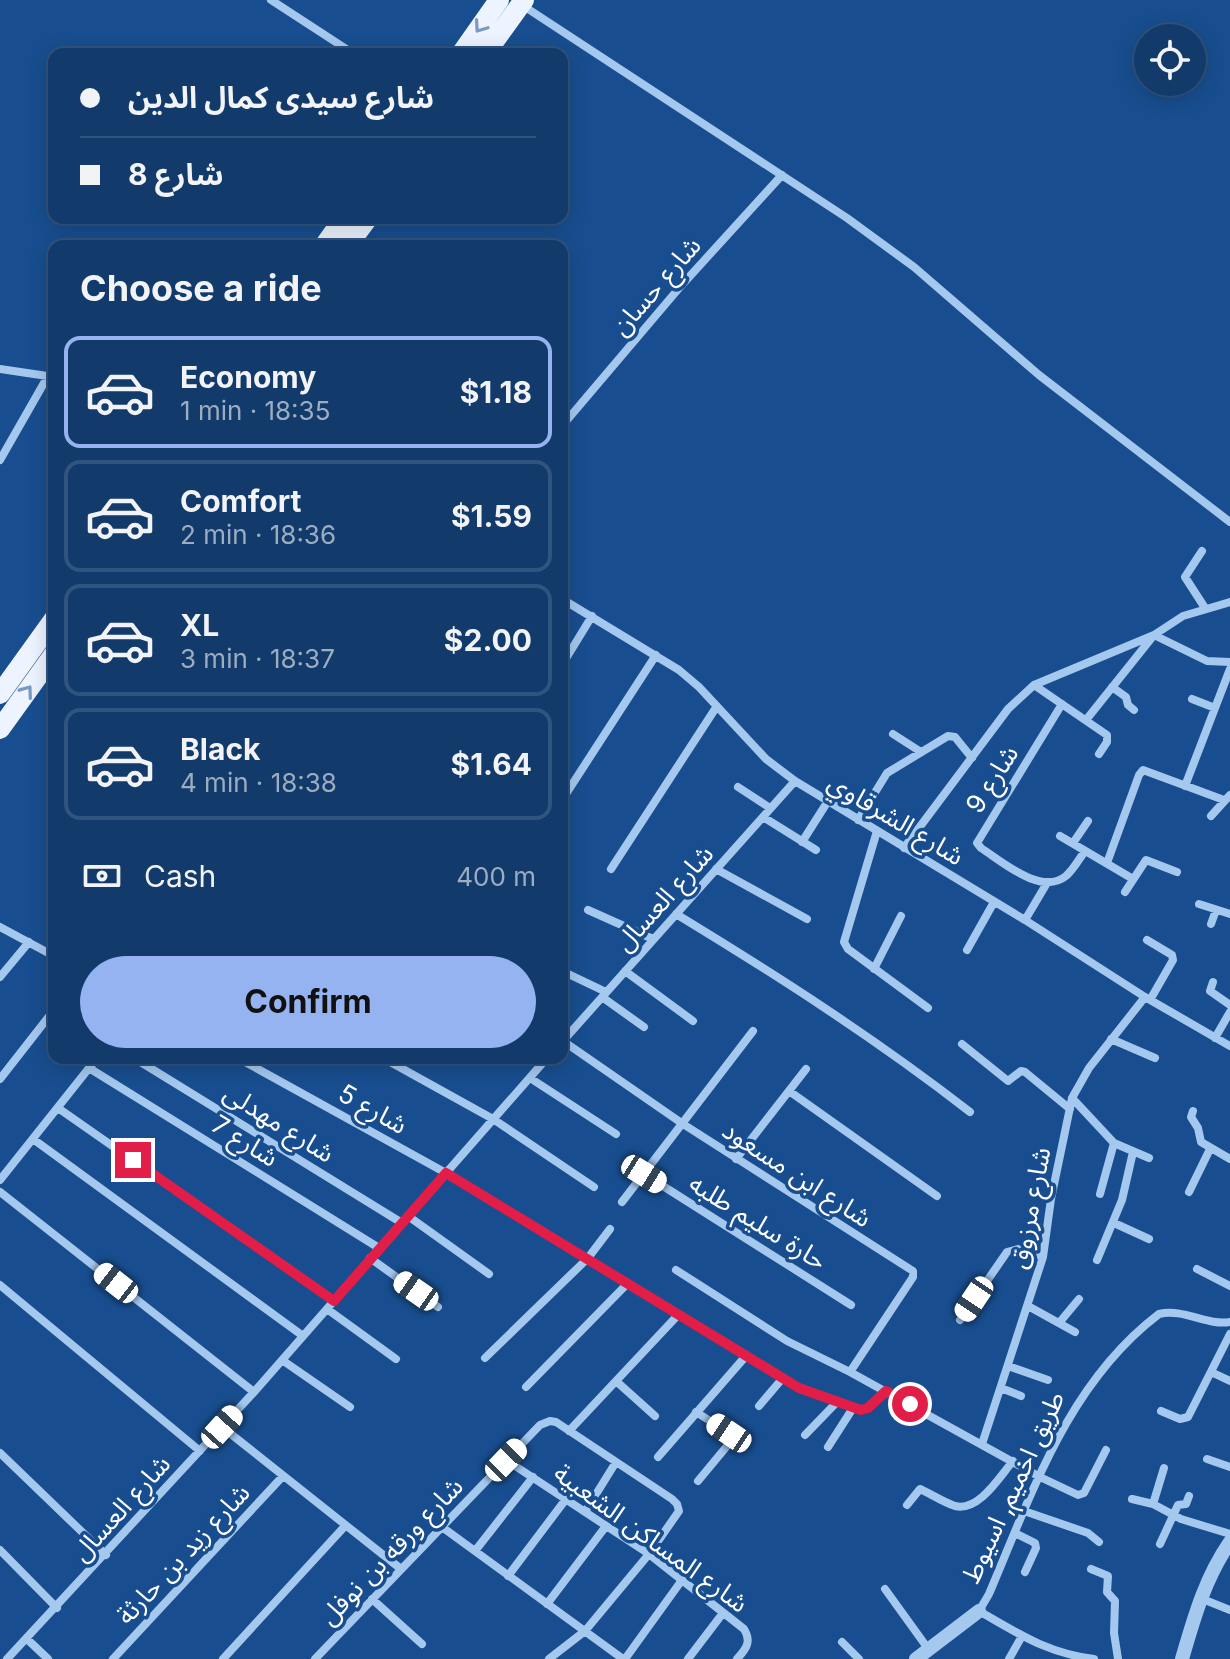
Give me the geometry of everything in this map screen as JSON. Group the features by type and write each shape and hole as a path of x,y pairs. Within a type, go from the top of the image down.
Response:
{"main road":[{"path":"465,48 499,0"},
{"path":"489,48 523,2"},
{"path":"0,694 48,627"},
{"path":"0,729 48,662"}],"street":[{"path":"271,0 345,48"},
{"path":"523,2 914,267 1039,375 1230,522"},
{"name":"شارع حسان","path":"568,419 680,287 782,175"},
{"path":"0,369 48,376"},
{"path":"0,460 48,381"},
{"path":"1202,551 1185,577 1205,608"},
{"name":"شارع الشرقاوي","path":"568,602 679,670 766,759 795,781 1025,920 1147,999 1230,1046"},
{"path":"904,848 1008,709 1034,685 1154,635 1183,616 1230,602"},
{"path":"568,655 592,616"},
{"path":"1154,635 1207,661 1230,662"},
{"path":"1086,720 1154,635"},
{"path":"568,791 656,655"},
{"path":"1185,786 1230,669"},
{"path":"1034,685 1107,735 1107,742 1099,754"},
{"path":"1112,687 1126,697 1128,705 1134,710"},
{"path":"1192,699 1215,708"},
{"name":"شارع 9","path":"1047,883 1033,880 977,843 1062,704"},
{"path":"611,869 717,706"},
{"path":"893,734 921,752"},
{"path":"858,820 887,773 921,752 951,736 972,758"},
{"path":"1107,863 1141,772 1147,771 1227,798 1211,816"},
{"name":"شارع العسال","path":"568,1034 795,781"},
{"path":"738,787 770,808"},
{"path":"802,842 828,801"},
{"path":"763,817 816,850"},
{"path":"1073,843 1088,821"},
{"path":"877,831 844,942 848,949 928,1008"},
{"path":"1060,836 1133,879"},
{"path":"1025,920 1047,883 1064,878 1085,851"},
{"path":"1125,892 1146,860 1177,872"},
{"path":"716,869 807,919"},
{"path":"967,950 994,902"},
{"path":"1199,904 1229,912"},
{"path":"588,910 653,939"},
{"path":"1211,924 1216,910"},
{"path":"676,914 836,1013 970,1112"},
{"path":"874,969 901,916"},
{"path":"0,927 48,953"},
{"name":"شارع مرزوق","path":"982,1444 1043,1257 1051,1199 1072,1098 1079,1082 1111,1039 1147,999 1173,960 1172,955 1147,940"},
{"path":"0,977 29,942"},
{"path":"625,971 693,1021"},
{"path":"568,974 604,994 644,1027"},
{"path":"1213,982 1210,991 1230,1005"},
{"path":"1215,1038 1230,1012"},
{"path":"0,1079 48,1018"},
{"path":"622,1202 753,1031"},
{"path":"1111,1039 1155,1058"},
{"path":"962,1044 1008,1081 1021,1071 1025,1072 1070,1109"},
{"name":"شارع ابن مسعود","path":"568,1045 736,1159 913,1271 913,1277 850,1372"},
{"path":"0,1180 92,1064"},
{"name":"شارع مهدلى","path":"144,1064 405,1220 489,1274"},
{"name":"شارع 5","path":"249,1064 446,1173 782,1379 853,1408"},
{"path":"394,1064 493,1119 594,1187"},
{"name":"شارع العسال","path":"7,1659 254,1392 542,1064"},
{"name":"شارع 7","path":"89,1068 379,1248"},
{"path":"736,1159 806,1069"},
{"path":"530,1078 616,1134"},
{"path":"789,1091 937,1196"},
{"path":"1072,1098 1114,1143 1149,1158"},
{"path":"58,1108 334,1301"},
{"path":"1193,1111 1191,1117 1198,1128 1201,1142 1230,1159"},
{"path":"33,1139 303,1336"},
{"path":"1100,1194 1114,1143"},
{"path":"1189,1192 1210,1149"},
{"path":"1097,1260 1126,1188 1133,1152"},
{"name":"حارة سليم طلبه","path":"644,1174 851,1305"},
{"path":"0,1192 254,1392"},
{"path":"1114,1223 1149,1239"},
{"path":"485,1358 588,1258 610,1229"},
{"path":"960,1320 1007,1252 1018,1249 1043,1257"},
{"path":"370,1258 438,1307"},
{"path":"1197,1269 1230,1286"},
{"path":"676,1270 787,1341 886,1391 1040,1477 1081,1495 1106,1450"},
{"path":"526,1387 628,1283"},
{"path":"0,1285 200,1451"},
{"path":"1059,1323 1079,1299"},
{"path":"1028,1306 1075,1332"},
{"path":"327,1309 396,1359"},
{"name":"طريق اخميم, اسيوط","path":"921,1656 979,1611 1061,1429 1100,1371 1159,1314 1171,1311 1221,1323 1230,1322"},
{"path":"549,1659 585,1631 677,1518 677,1504 569,1431 678,1315"},
{"path":"1161,1411 1180,1419 1188,1417 1230,1334"},
{"path":"658,1457 745,1357"},
{"path":"282,1360 350,1407"},
{"path":"1008,1366 1048,1380"},
{"path":"1211,1372 1230,1381"},
{"path":"759,1406 782,1379"},
{"path":"616,1381 655,1416"},
{"path":"1001,1388 1021,1396"},
{"path":"828,1447 853,1408 868,1408 886,1391"},
{"path":"805,1435 836,1403"},
{"path":"696,1412 729,1433 732,1440 698,1481"},
{"name":"شارع ورقه بن نوفل","path":"321,1657 372,1599 545,1422 556,1422 569,1431"},
{"path":"222,1427 401,1569"},
{"path":"0,1453 106,1555"},
{"path":"1207,1459 1230,1467"},
{"name":"شارع المساكن الشعبية","path":"506,1460 649,1554 723,1613 748,1636 749,1644 737,1659"},
{"path":"907,1505 920,1489 954,1506 974,1503 1013,1461"},
{"path":"585,1512 616,1462"},
{"path":"1153,1504 1164,1468"},
{"name":"شارع زيد بن حارثة","path":"113,1659 283,1476"},
{"path":"475,1551 533,1477"},
{"path":"1160,1544 1179,1504 1186,1504 1189,1496"},
{"path":"508,1576 566,1499"},
{"path":"1132,1499 1230,1534"},
{"path":"1024,1511 1088,1533 1099,1542"},
{"path":"223,1659 345,1526"},
{"path":"547,1604 606,1526"},
{"path":"442,1527 620,1658 682,1580"},
{"path":"1015,1533 1035,1543 1025,1572"},
{"path":"1182,1659 1200,1598 1225,1558 1230,1542"},
{"path":"0,1550 57,1608"},
{"path":"1091,1569 1108,1576 1107,1592 1115,1601 1114,1633 1118,1659"},
{"path":"885,1589 921,1656"},
{"path":"1200,1598 1230,1610"},
{"path":"372,1599 422,1644"},
{"path":"979,1611 1055,1652 1092,1659"},
{"path":"688,1659 723,1613"},
{"path":"1009,1659 1022,1636"},
{"path":"27,1639 48,1659"},
{"path":"842,1642 859,1659"}],"route":[{"path":"133,1160 334,1301 446,1173 799,1388 861,1410 868,1408 886,1391 910,1404"}]}
